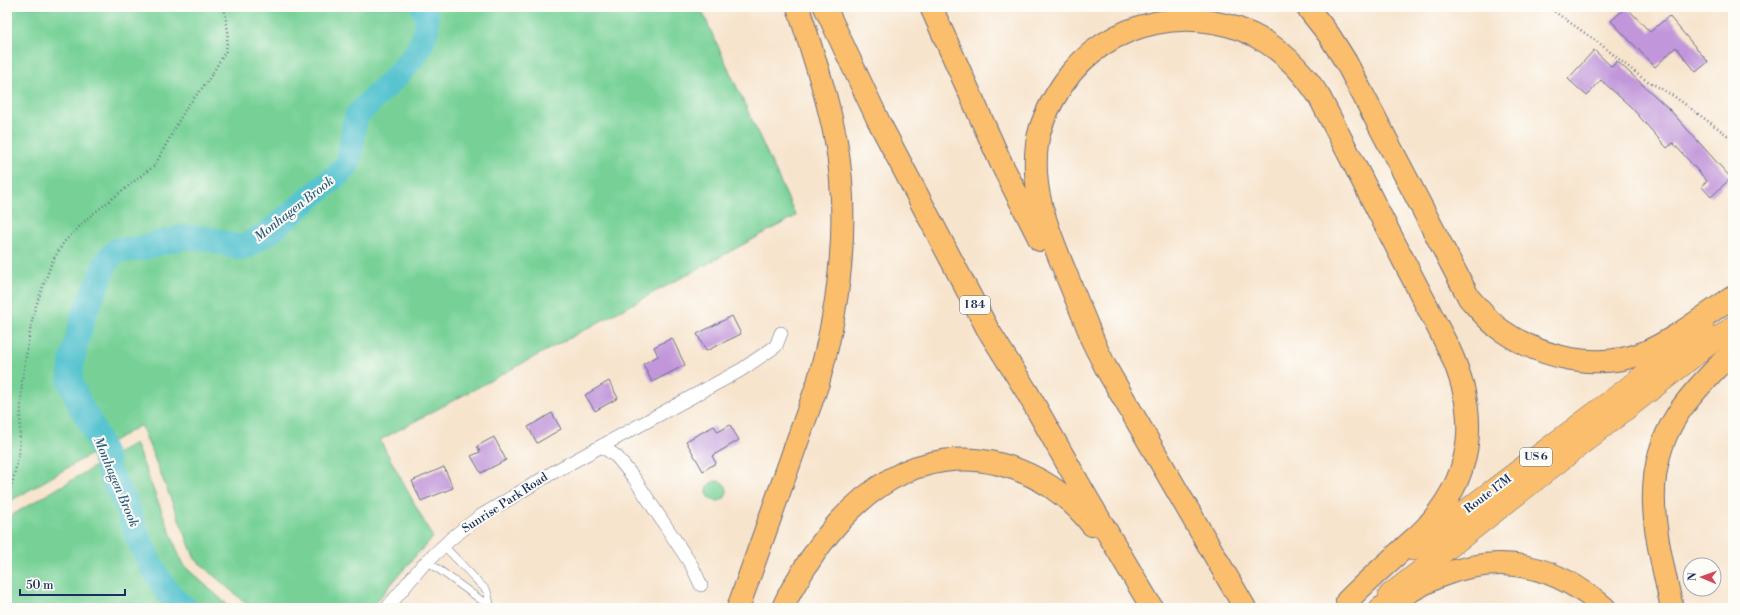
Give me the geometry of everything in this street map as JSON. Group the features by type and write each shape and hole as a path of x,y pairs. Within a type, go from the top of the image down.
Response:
{"highway":[{"path":"738,608 818,383 833,322 839,284 841,263 842,202 836,142 823,87 798,7"},
{"name":"I 84","path":"824,7 879,122 987,328 1027,392 1084,493 1148,600"},
{"path":"931,7 1002,166 1106,368 1245,608"},
{"path":"1307,7 1329,35 1346,62 1469,298 1500,329 1518,341 1538,351 1558,357 1601,361 1622,359 1642,353 1660,345 1733,297"},
{"path":"1097,350 1045,221 1038,196 1035,169 1037,144 1043,121 1053,99 1077,65 1096,48 1118,34 1139,27 1162,21 1189,19 1218,23 1255,36 1266,42 1289,60 1308,80 1320,98 1448,347 1459,370 1465,392 1468,415 1468,440 1464,462 1444,504 1429,524 1342,604"},
{"path":"1672,608 1654,514 1653,489 1656,463 1664,438 1677,415 1695,392 1733,351"},
{"path":"783,608 798,579 825,538 848,512 869,494 891,479 909,470 946,461 967,460 988,461 1023,471 1046,483 1067,498 1085,516 1148,600"},
{"path":"1381,608 1439,577 1462,569 1485,564 1507,564 1530,567 1550,573 1572,583 1605,608"}],"main road":[{"name":"Route 17M","path":"1342,604 1622,392 1733,304"},
{"name":"Route 17M","path":"1373,608 1733,326"}],"street":[{"name":"Sunrise Park Road","path":"387,608 428,561 480,517 513,495 741,370 776,346 781,333"},
{"path":"602,446 617,457 634,478 692,566 701,585"}],"lane":[{"path":"444,546 487,591 492,606"},
{"path":"428,561 481,600 492,606"}],"path":[{"path":"7,504 19,455 22,381 30,332 35,308 52,262 64,242 89,217 155,165 179,118 207,82 226,51 228,32 224,7"},
{"path":"1548,7 1599,43 1641,77 1675,96 1733,138"}],"green space":[{"path":"7,7 700,7 796,216 380,440 433,538 416,555 371,608 251,608 195,559 141,425 7,503"},
{"path":"135,443 183,565 231,608 7,608 7,518"},
{"path":"717,481 724,484 727,491 724,498 717,501 710,498 707,491 710,484"}],"building":[{"path":"1626,7 1650,32 1669,16 1708,62 1696,72 1676,47 1655,67 1611,21"},
{"path":"1594,50 1612,67 1617,61 1669,109 1731,178 1711,197 1701,186 1707,181 1673,143 1667,148 1631,107 1601,80 1587,96 1568,79"},
{"path":"732,316 741,334 706,351 697,334"},
{"path":"672,338 685,365 652,382 643,364 658,356 654,347"},
{"path":"609,381 618,398 595,411 585,395"},
{"path":"552,413 561,429 537,443 528,427"},
{"path":"730,425 739,440 712,456 716,463 703,471 686,441 714,426 718,432"},
{"path":"494,437 506,460 481,473 471,456 480,452 477,446"},
{"path":"444,467 453,488 421,501 412,481"}],"waterway":[{"name":"Monhagen Brook","path":"185,608 181,606 166,590 150,563 137,535 127,507 110,474 104,454 92,426 80,405 70,381 72,360 83,317 107,261 117,250 137,249 184,237 210,239 237,247 244,247 272,230 337,175 344,168 349,158 353,128 358,114 392,81 412,58 420,46 425,33 427,20 423,7"}]}
